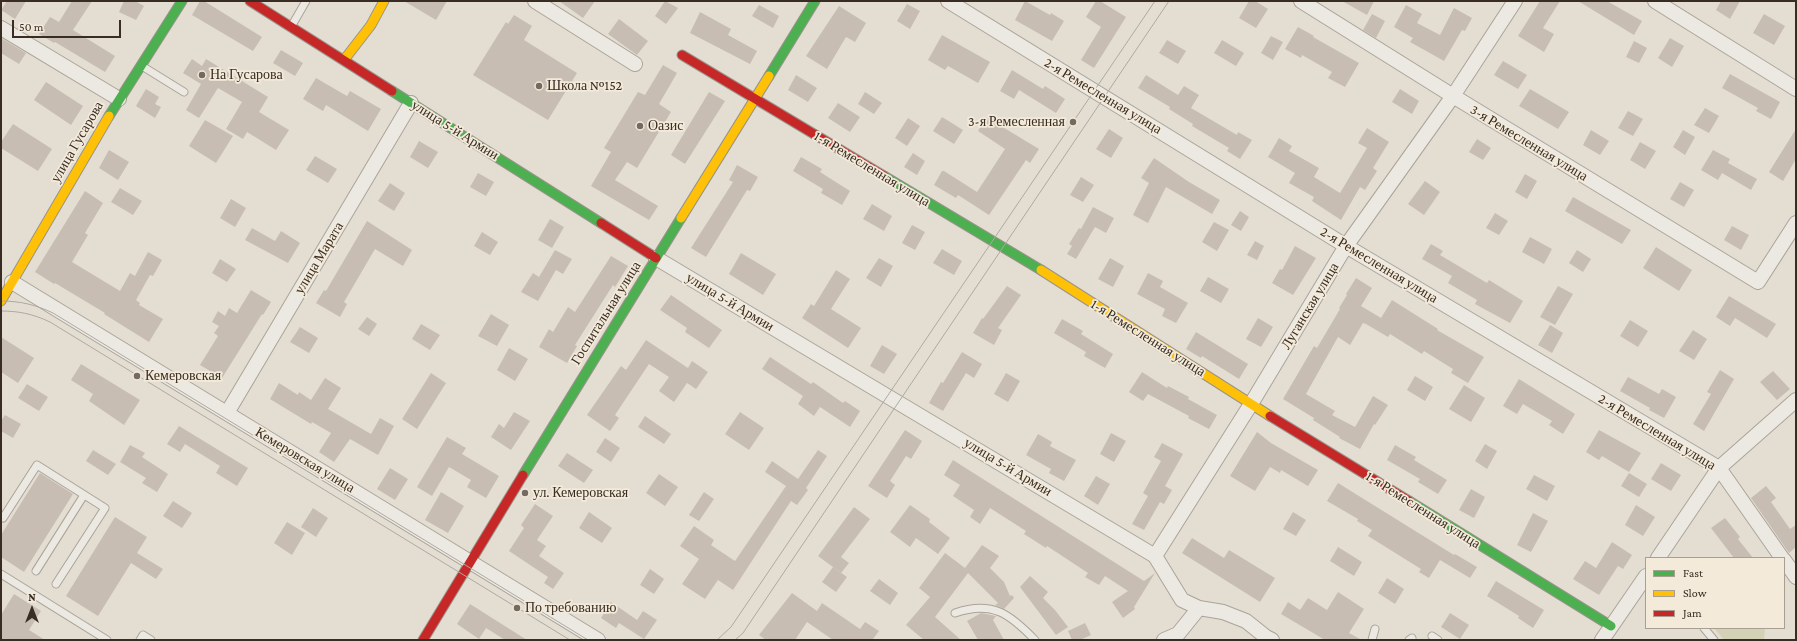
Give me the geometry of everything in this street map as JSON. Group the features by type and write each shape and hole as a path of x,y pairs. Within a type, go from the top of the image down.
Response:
{"street":[{"name":"улица Гусарова","path":"1,301 7,284 140,65 182,1"},
{"name":"улица 5-й Армии","path":"250,1 656,258 1155,556 1182,600 1199,608 1224,612 1246,621 1268,639"},
{"path":"344,60 371,25 384,1"},
{"path":"535,1 635,64"},
{"name":"Госпитальная улица","path":"423,640 754,98 815,1"},
{"name":"2-я Ремесленная улица","path":"948,1 1346,246 1718,468 1782,557"},
{"name":"3-я Ремесленная улица","path":"1301,1 1453,96 1758,282 1796,223"},
{"name":"Луганская улица","path":"1155,556 1251,404 1346,246 1453,96 1515,1"},
{"path":"1655,1 1796,89"},
{"path":"1,28 119,99"},
{"name":"1-я Ремесленная улица","path":"682,54 992,241 1003,246 1251,404 1611,626"},
{"name":"улица Марата","path":"227,413 411,103"},
{"name":"Кемеровская улица","path":"7,284 227,413 598,640"},
{"path":"1659,557 1718,468 1796,400"},
{"name":"2-я Ремесленная улица","path":"1785,562 1796,577"},
{"path":"1602,640 1645,578"},
{"path":"1164,640 1179,637 1199,608"}],"lane":[{"path":"291,27 306,1"},
{"path":"140,65 184,92"},
{"path":"1,517 3,518 37,465 105,508 56,584"},
{"path":"36,571 84,495"},
{"path":"2,577 107,640"},
{"path":"955,613 970,608 991,608 1009,617 1035,640"},
{"path":"1372,640 1375,629"},
{"path":"1705,629 1714,640"},
{"path":"140,640 143,635 151,640"}],"shaded area":[{"path":"1715,629 1765,629 1764,640 1724,640"}],"building":[{"path":"7,1 26,1 15,19 1,10"},
{"path":"72,1 92,1 73,30 115,56 105,72 39,34 50,17 59,22"},
{"path":"124,1 135,1 144,6 136,20 119,12"},
{"path":"200,1 204,1 262,37 253,51 192,15"},
{"path":"404,1 447,1 436,20"},
{"path":"559,1 595,1 583,18"},
{"path":"665,1 678,8 666,24 655,16"},
{"path":"1025,1 1064,21 1052,41 1015,20"},
{"path":"1096,1 1100,1 1126,17 1094,68 1081,60 1101,27 1086,17"},
{"path":"1249,1 1255,1 1268,9 1256,28 1239,18"},
{"path":"1342,1 1374,1 1367,15"},
{"path":"1540,1 1560,1 1543,28 1554,34 1544,52 1518,36"},
{"path":"1578,1 1607,1 1642,21 1634,35"},
{"path":"1721,1 1740,1 1730,19 1716,10"},
{"path":"907,4 920,11 910,29 897,21"},
{"path":"759,5 779,16 773,28 752,16"},
{"path":"1406,5 1422,14 1417,23 1440,35 1454,8 1472,18 1465,31 1462,30 1444,61 1410,42 1413,38 1394,27"},
{"path":"839,6 866,23 855,42 846,37 827,69 806,56"},
{"path":"700,12 731,29 728,35 757,51 750,64 690,33"},
{"path":"1372,14 1385,21 1376,38 1363,30"},
{"path":"1764,14 1785,26 1774,45 1753,33"},
{"path":"514,15 532,26 524,40 577,73 548,120 473,75 506,22 508,24"},
{"path":"619,19 648,41 637,55 608,34"},
{"path":"1298,27 1359,63 1345,87 1328,78 1332,72 1302,55 1301,58 1285,49"},
{"path":"942,35 990,62 978,83 948,66 945,70 928,60"},
{"path":"1271,36 1283,42 1273,60 1261,53"},
{"path":"1,38 26,53 19,64 1,53"},
{"path":"1670,38 1684,46 1672,67 1658,58"},
{"path":"1167,40 1186,51 1178,64 1159,53"},
{"path":"1222,40 1244,53 1236,66 1214,53"},
{"path":"1634,41 1647,48 1639,63 1626,57"},
{"path":"281,50 303,63 295,76 273,63"},
{"path":"192,59 202,66 206,59 268,97 259,112 289,130 276,150 247,132 243,139 226,129 242,102 218,88 199,118 186,110 201,84 183,73"},
{"path":"1503,61 1527,75 1518,89 1494,75"},
{"path":"663,65 677,73 659,104 671,112 637,168 627,162 615,180 658,206 649,220 591,186 611,152 604,148 638,92 645,95"},
{"path":"1012,70 1043,89 1045,86 1065,99 1056,113 1019,90 1014,99 1000,91"},
{"path":"1730,74 1780,102 1771,119 1756,111 1758,108 1722,88"},
{"path":"796,75 817,88 808,102 788,90"},
{"path":"1146,75 1178,95 1184,86 1199,95 1191,108 1237,135 1238,132 1252,140 1240,159 1227,151 1229,148 1192,126 1193,124 1169,109 1170,107 1138,88"},
{"path":"316,78 347,96 350,91 381,109 368,131 326,105 323,111 303,99"},
{"path":"46,82 83,106 71,125 34,100"},
{"path":"146,89 159,97 155,104 161,107 155,118 136,106"},
{"path":"1400,89 1419,101 1412,114 1392,102"},
{"path":"1530,89 1569,112 1558,129 1519,106"},
{"path":"709,92 725,101 685,164 671,155"},
{"path":"865,92 882,103 874,114 858,104"},
{"path":"838,103 860,117 850,132 828,118"},
{"path":"1705,108 1719,116 1709,133 1694,125"},
{"path":"1628,111 1643,119 1633,136 1618,128"},
{"path":"942,117 963,130 954,144 933,131"},
{"path":"986,117 1039,149 1030,163 1026,160 989,215 958,195 956,198 934,185 942,171 944,171 977,192 1005,149 978,131"},
{"path":"908,118 920,126 907,146 895,138"},
{"path":"205,120 233,136 216,163 189,146"},
{"path":"13,124 52,149 38,171 1,148 1,142"},
{"path":"1367,128 1389,142 1373,168 1377,171 1365,190 1360,187 1341,220 1312,201 1314,197 1289,183 1295,173 1268,157 1279,138 1292,146 1289,151 1319,168 1314,177 1340,193 1367,148 1358,143"},
{"path":"1109,129 1123,138 1111,158 1096,149"},
{"path":"1796,129 1796,159 1783,181 1769,172"},
{"path":"1591,130 1609,141 1600,155 1583,145"},
{"path":"1683,130 1695,137 1685,155 1673,147"},
{"path":"1477,139 1491,148 1483,160 1469,152"},
{"path":"419,141 438,152 428,168 410,157"},
{"path":"1640,142 1656,151 1645,169 1630,160"},
{"path":"109,150 129,162 118,180 99,168"},
{"path":"1713,150 1730,159 1728,163 1757,179 1751,190 1722,173 1718,180 1701,170"},
{"path":"913,153 925,161 917,175 904,167"},
{"path":"315,156 337,169 328,183 306,170"},
{"path":"801,157 822,169 820,172 850,191 842,205 821,193 823,189 793,171"},
{"path":"1154,158 1189,182 1220,200 1212,214 1166,187 1148,223 1133,215 1149,183 1141,178"},
{"path":"737,165 758,177 750,191 747,190 706,257 691,248 733,182 729,180"},
{"path":"478,173 494,182 486,196 470,187"},
{"path":"1525,174 1537,181 1527,199 1515,192"},
{"path":"1081,177 1094,185 1083,202 1070,195"},
{"path":"1425,181 1440,192 1424,215 1408,204"},
{"path":"1680,182 1694,190 1684,207 1670,199"},
{"path":"390,183 405,193 394,211 378,201"},
{"path":"120,188 142,201 133,215 111,202"},
{"path":"85,191 103,203 85,233 88,235 72,262 120,291 130,273 135,276 148,252 162,260 153,276 150,275 136,300 140,303 139,305 163,319 149,342 104,314 105,313 35,272"},
{"path":"1573,197 1631,230 1622,244 1565,211"},
{"path":"231,199 246,208 235,227 220,218"},
{"path":"872,204 892,216 884,231 863,219"},
{"path":"1093,207 1114,218 1106,233 1095,227 1076,259 1067,254 1072,246 1069,244 1079,228 1081,229"},
{"path":"1240,211 1249,217 1241,231 1231,225"},
{"path":"1495,213 1508,221 1499,235 1486,228"},
{"path":"550,219 564,227 552,248 538,240"},
{"path":"367,221 412,250 403,266 375,249 344,302 347,304 340,317 316,303 324,290 326,291"},
{"path":"1214,222 1229,230 1217,251 1202,242"},
{"path":"912,225 925,232 915,250 902,243"},
{"path":"1732,226 1749,235 1741,250 1724,240"},
{"path":"252,228 275,241 281,231 300,243 288,263 245,240"},
{"path":"482,232 498,242 490,255 474,246"},
{"path":"1530,237 1552,249 1544,264 1522,252"},
{"path":"1255,241 1264,246 1257,260 1247,255"},
{"path":"1431,244 1443,251 1440,255 1487,283 1489,280 1523,301 1510,323 1475,304 1477,300 1448,283 1452,276 1422,259"},
{"path":"1295,246 1316,258 1293,295 1272,283 1280,269 1282,270"},
{"path":"1656,247 1692,270 1679,291 1643,268"},
{"path":"942,249 962,261 954,275 933,263"},
{"path":"555,250 572,259 563,274 556,270 538,301 521,292 533,273 539,277"},
{"path":"1577,250 1591,259 1583,272 1569,263"},
{"path":"741,253 776,274 763,295 729,274"},
{"path":"611,256 628,266 615,287 613,285 575,345 577,346 567,363 539,347 549,329 553,332 568,307 575,312"},
{"path":"879,258 893,266 881,287 866,278"},
{"path":"1110,258 1124,266 1113,287 1098,279"},
{"path":"220,259 236,269 227,282 212,273"},
{"path":"836,270 850,279 831,309 861,328 848,348 802,318 811,304 814,306"},
{"path":"1148,273 1163,281 1160,287 1188,303 1176,323 1162,316 1165,309 1137,294"},
{"path":"1208,277 1229,289 1221,303 1200,291"},
{"path":"1356,278 1372,288 1361,306 1381,318 1392,300 1438,329 1437,330 1484,357 1468,383 1451,373 1453,369 1424,351 1422,354 1390,334 1388,337 1366,324 1363,323 1350,345 1338,337 1306,394 1335,411 1332,415 1355,427 1373,396 1388,405 1375,425 1374,424 1360,449 1339,438 1340,437 1313,420 1314,418 1283,399 1314,346 1317,348"},
{"path":"1007,286 1021,295 998,328 1002,330 994,345 973,333 982,318 983,319"},
{"path":"1558,286 1573,294 1555,325 1540,317"},
{"path":"251,290 271,302 222,378 200,365 218,336 214,333 219,326 212,322 218,311 225,316 229,308 237,313"},
{"path":"671,295 722,330 709,348 685,332 687,328 660,310"},
{"path":"1729,296 1776,324 1767,338 1735,318 1730,326 1716,317"},
{"path":"491,314 509,325 497,346 478,336"},
{"path":"367,317 377,324 369,336 358,329"},
{"path":"1258,318 1273,327 1261,347 1246,339"},
{"path":"1062,319 1083,331 1081,334 1113,354 1105,368 1084,356 1086,352 1054,333"},
{"path":"1630,320 1648,331 1638,347 1620,336"},
{"path":"421,324 440,335 430,350 412,339"},
{"path":"1550,325 1563,333 1552,353 1538,345"},
{"path":"300,327 318,338 309,353 290,342"},
{"path":"1693,330 1707,339 1694,360 1679,351"},
{"path":"1196,332 1248,364 1239,379 1202,356 1201,358 1186,349"},
{"path":"1,337 34,358 18,383 1,372"},
{"path":"646,340 688,368 692,361 708,372 696,389 687,383 674,402 659,391 669,377 649,364 615,415 619,418 610,431 587,415 621,366 626,370"},
{"path":"882,345 897,354 884,374 870,366"},
{"path":"509,348 528,359 515,381 497,370"},
{"path":"962,352 982,364 974,378 966,373 943,411 929,403 941,382 943,383"},
{"path":"770,357 811,384 813,382 843,403 845,401 860,411 850,427 820,407 814,416 798,404 803,396 762,369"},
{"path":"81,364 140,400 124,425 89,401 93,394 71,380"},
{"path":"1720,370 1734,379 1704,431 1693,424 1711,394 1707,392"},
{"path":"1773,371 1790,389 1777,400 1760,382"},
{"path":"1142,372 1167,388 1168,386 1189,397 1188,399 1217,415 1209,429 1188,418 1189,416 1148,394 1143,401 1129,392"},
{"path":"431,373 446,383 417,429 402,419"},
{"path":"1006,373 1020,381 1008,402 994,394"},
{"path":"1415,376 1433,387 1425,401 1407,390"},
{"path":"1628,377 1659,394 1662,389 1676,397 1664,418 1649,410 1650,408 1620,391"},
{"path":"325,378 341,388 328,409 371,434 380,418 394,426 378,455 350,439 334,462 319,452 331,433 312,422 311,424 270,399 279,383 298,395 299,392 311,400"},
{"path":"1519,379 1575,414 1563,434 1549,425 1552,421 1523,404 1517,414 1503,406"},
{"path":"27,384 48,397 39,411 18,398"},
{"path":"1464,385 1485,398 1471,422 1449,409"},
{"path":"514,412 530,421 511,450 491,437 499,424 504,428"},
{"path":"740,412 764,428 749,450 725,434"},
{"path":"5,415 21,424 13,438 1,431 1,421"},
{"path":"645,416 671,434 664,444 638,427"},
{"path":"179,426 248,468 237,486 216,473 220,466 185,444 180,452 167,444"},
{"path":"905,430 922,441 911,459 906,456 890,481 895,485 887,498 868,486"},
{"path":"1599,430 1641,453 1629,472 1602,456 1599,460 1586,452"},
{"path":"1257,432 1271,443 1318,470 1308,486 1281,470 1280,473 1270,467 1255,491 1230,476"},
{"path":"1111,433 1126,441 1114,462 1100,454"},
{"path":"1038,434 1052,442 1050,446 1076,460 1064,481 1049,473 1051,469 1026,455"},
{"path":"447,437 466,448 462,454 499,476 486,498 467,487 471,480 449,467 432,496 417,487"},
{"path":"605,438 620,448 611,462 596,452"},
{"path":"1162,443 1183,454 1165,486 1172,490 1164,504 1160,502 1144,530 1132,524 1148,496 1143,493 1161,461 1154,457"},
{"path":"1485,444 1497,451 1487,469 1475,461"},
{"path":"130,445 145,453 142,457 168,474 157,492 142,483 146,478 120,462"},
{"path":"1395,445 1416,457 1414,460 1447,480 1438,494 1418,482 1420,479 1387,460"},
{"path":"93,450 116,464 108,475 86,461"},
{"path":"818,450 827,456 806,488 808,490 797,505 791,501 733,590 718,580 705,599 682,584 699,559 680,546 694,526 714,540 711,545 735,561 786,486 765,472 772,461 798,479"},
{"path":"567,453 593,470 584,483 558,466"},
{"path":"953,460 1144,581 1155,573 1134,607 1135,609 1123,618 1112,602 1128,591 1105,576 1099,585 1085,577 1088,573 1047,546 1046,548 1024,534 1026,531 990,508 980,524 970,517 974,510 953,496 960,485 944,475"},
{"path":"1661,463 1681,475 1671,491 1651,479"},
{"path":"390,468 408,479 395,500 377,489"},
{"path":"40,473 73,494 24,572 1,557 1,535"},
{"path":"1629,473 1647,484 1639,497 1621,486"},
{"path":"659,474 678,487 665,506 646,493"},
{"path":"1534,475 1555,486 1547,501 1526,489"},
{"path":"1096,476 1110,484 1098,505 1084,496"},
{"path":"1338,483 1454,555 1455,554 1477,567 1470,578 1440,560 1429,578 1419,572 1421,569 1368,536 1372,530 1357,521 1358,519 1327,501"},
{"path":"1766,486 1776,498 1771,502 1790,529 1796,525 1796,547 1789,553 1751,498"},
{"path":"1471,489 1485,497 1474,518 1459,510"},
{"path":"441,492 464,506 448,533 425,520"},
{"path":"704,492 714,499 699,521 689,515"},
{"path":"173,501 192,513 182,528 163,516"},
{"path":"535,504 553,516 537,540 546,546 539,556 564,573 553,589 544,583 548,577 509,551 524,528 521,525"},
{"path":"910,505 930,519 929,522 950,538 938,554 916,538 910,547 890,532"},
{"path":"1636,505 1655,517 1643,536 1625,525"},
{"path":"854,507 870,519 841,557 849,563 841,573 818,556"},
{"path":"313,508 328,518 316,537 301,527"},
{"path":"589,512 612,528 602,543 579,528"},
{"path":"1293,512 1306,520 1296,536 1283,529"},
{"path":"1533,513 1548,521 1531,552 1517,545"},
{"path":"115,517 147,537 137,553 163,569 156,579 131,563 98,616 66,596"},
{"path":"1725,518 1740,537 1738,539 1752,557 1733,557 1711,528"},
{"path":"287,522 305,533 292,555 274,543"},
{"path":"1192,538 1224,558 1229,550 1275,578 1260,602 1182,553"},
{"path":"1612,542 1632,555 1623,569 1618,566 1599,595 1573,579 1585,561 1596,568"},
{"path":"982,545 999,556 990,568 1004,582 1010,596 1012,595 1014,598 1004,609 995,605 998,603 968,573 935,617 961,640 924,640 906,625 930,597 919,588 945,553 965,568"},
{"path":"1338,547 1362,562 1354,576 1330,561"},
{"path":"833,567 847,577 836,592 822,582"},
{"path":"650,569 664,579 654,594 640,585"},
{"path":"1030,576 1048,592 1043,598 1055,610 1068,627 1056,635 1020,587"},
{"path":"1387,578 1404,589 1395,604 1378,593"},
{"path":"879,579 898,593 890,605 870,591"},
{"path":"1496,581 1544,610 1533,628 1518,618 1519,616 1487,596"},
{"path":"1338,592 1364,609 1349,633 1362,640 1325,640 1281,614 1288,602 1300,610 1308,598 1327,610"},
{"path":"792,593 817,611 822,603 860,629 865,622 879,631 873,639 875,640 833,640 807,622 795,640 766,640 759,635"},
{"path":"14,594 41,611 29,630 45,640 1,640 1,615"},
{"path":"611,602 637,620 643,611 657,620 644,639 619,623 616,628 601,618"},
{"path":"470,604 527,640 505,640 486,628 479,639 457,624"},
{"path":"981,613 996,616 993,620 1004,640 978,640 967,621"},
{"path":"1450,613 1469,625 1460,639 1441,627"},
{"path":"1085,623 1091,635 1080,640 1072,640 1068,631"}],"tram line":[{"path":"717,640 731,627 1155,1"},
{"path":"735,640 743,633 1169,1"},
{"path":"1,301 28,304 53,313 588,640"},
{"path":"1,311 26,314 50,322 570,640"}],"traffic: fast":[{"path":"109,116 182,1"},
{"path":"769,76 815,1"},
{"path":"392,91 601,223"},
{"path":"884,176 1041,270"},
{"path":"523,475 681,218"},
{"path":"1409,501 1611,626"}],"traffic: slow":[{"path":"344,60 371,25 384,1"},
{"path":"681,218 769,76"},
{"path":"1,301 109,116"},
{"path":"1041,270 1270,416"}],"traffic: jam":[{"path":"250,1 392,91"},
{"path":"682,55 884,176"},
{"path":"601,223 656,258"},
{"path":"1270,416 1409,501"},
{"path":"423,640 523,475"}],"place":[{"name":"На Гусарова","path":"202,75"},
{"name":"Школа №152","path":"539,86"},
{"name":"3-я Ремесленная","path":"1073,122"},
{"name":"Оазис","path":"640,126"},
{"name":"Кемеровская","path":"137,376"},
{"name":"ул. Кемеровская","path":"525,493"},
{"name":"По требованию","path":"517,608"}]}
